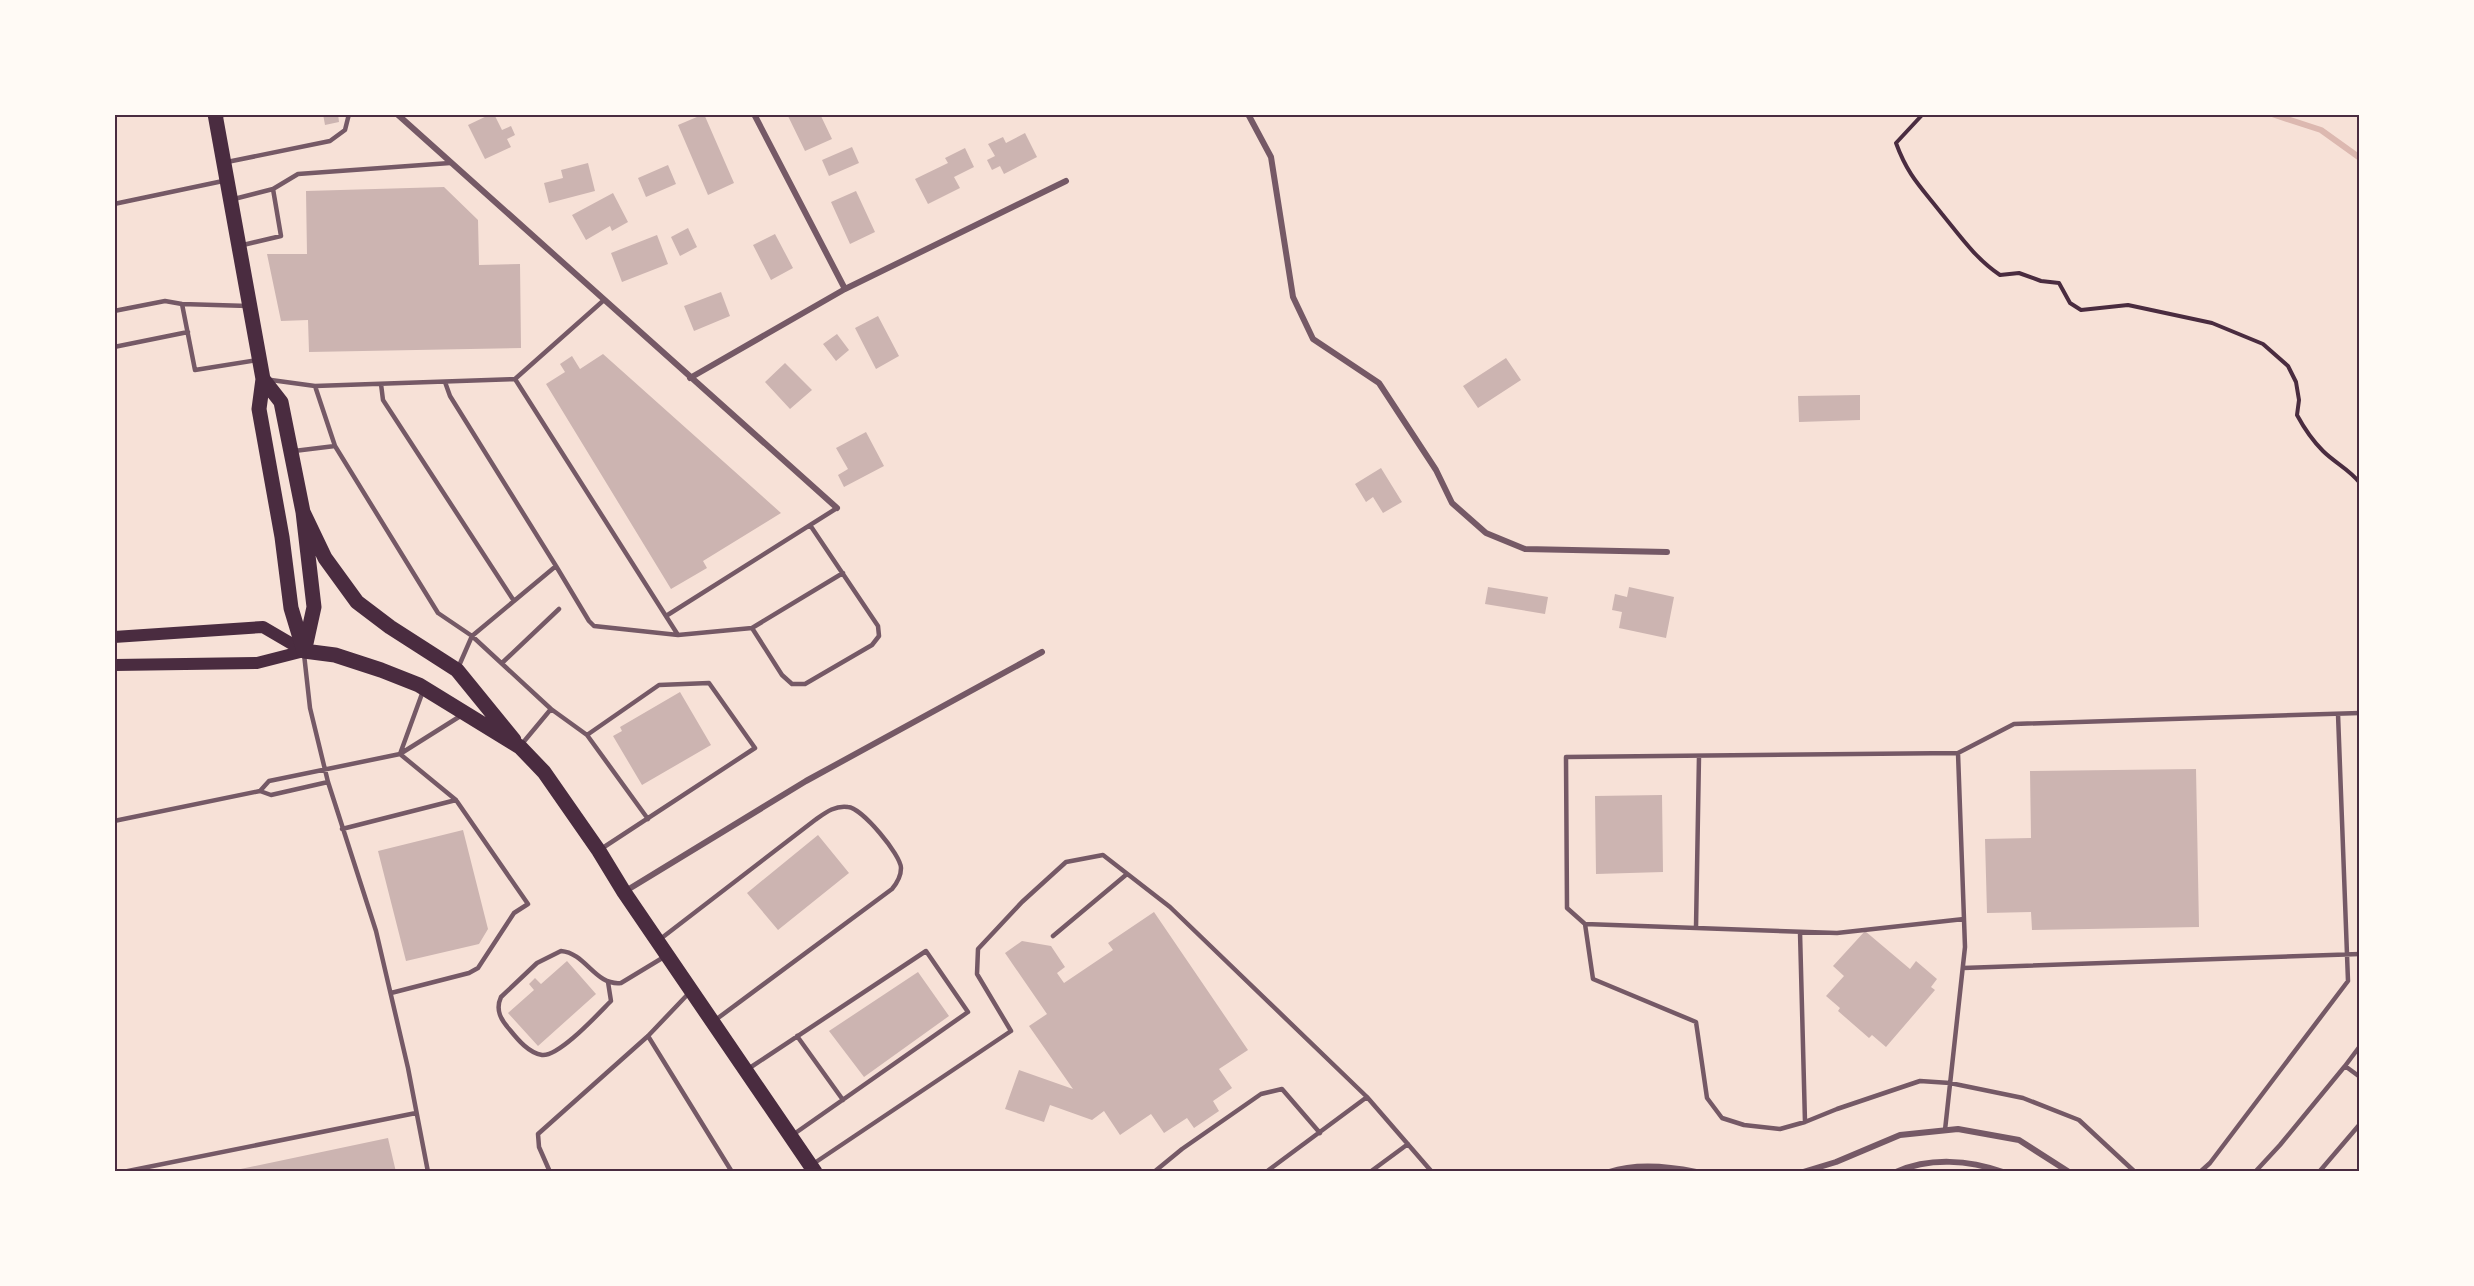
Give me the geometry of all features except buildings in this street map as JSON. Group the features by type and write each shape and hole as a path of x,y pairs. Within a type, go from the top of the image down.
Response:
{"main road":[{"path":"219,115 224,162 252,306 263,380 259,409 282,537 291,608 304,651"},
{"path":"263,380 281,402 303,512 314,607 304,651"},
{"path":"303,512 325,558 357,602 390,627 457,670 520,747 544,772 599,850 657,942 813,1169"},
{"path":"114,637 263,627 304,651"},
{"path":"114,665 257,663 304,651 335,655 381,670 424,688 520,747"}],"street":[{"path":"398,114 837,508"},
{"path":"754,114 845,289"},
{"path":"1248,114 1271,157 1293,297 1312,339 1379,383 1436,470 1452,503 1486,533 1525,549 1667,552"},
{"path":"690,378 845,289 1066,181"},
{"path":"624,892 807,782 1042,652"},
{"path":"1803,1172 1836,1162 1900,1135 1958,1129 2019,1140 2069,1172"},
{"path":"1896,1172 1906,1168 1948,1161 1983,1165 2003,1172"},
{"path":"1609,1172 1626,1167 1674,1167 1696,1172"}],"lane":[{"path":"224,162 330,141 345,130 349,114"},
{"path":"231,200 273,189 298,174 450,163"},
{"path":"114,204 227,180"},
{"path":"240,246 280,236 273,189"},
{"path":"114,311 165,300 182,304 252,306"},
{"path":"263,380 315,386 515,379 604,300"},
{"path":"182,304 195,370 260,360"},
{"path":"114,347 188,332"},
{"path":"515,379 678,635"},
{"path":"445,382 450,396 594,626 678,635 752,628 843,573"},
{"path":"381,384 383,399 514,601"},
{"path":"315,386 335,446 438,613 472,636 551,709 587,735 648,819"},
{"path":"292,451 335,446"},
{"path":"666,616 837,508"},
{"path":"752,628 782,675 792,684 805,684 872,645 879,636 878,626 810,525"},
{"path":"457,670 472,636 556,566"},
{"path":"502,663 559,609"},
{"path":"304,651 310,708 328,782 376,930 428,1172"},
{"path":"587,735 659,685 709,683 755,748 599,850"},
{"path":"400,754 424,688"},
{"path":"520,747 551,709"},
{"path":"1964,919 1837,933 1585,924 1567,908 1566,757 1958,753 2014,724 2360,713"},
{"path":"260,791 269,782 400,754 463,714"},
{"path":"2200,1172 2216,1155 2348,981 2338,714"},
{"path":"1945,1130 1962,968 1964,919 1958,753"},
{"path":"391,993 469,973 477,968 514,913 528,904 456,800 400,754"},
{"path":"1696,928 1699,756"},
{"path":"114,821 260,791 271,795 328,782"},
{"path":"342,829 456,800"},
{"path":"657,942 815,820 837,807 851,807 862,813 897,854 901,867 899,878 892,889 712,1022"},
{"path":"813,1169 1011,1031 977,974 978,949 1022,902 1066,862 1103,855 1170,907 1366,1097 1431,1172"},
{"path":"1053,936 1127,874"},
{"path":"1585,924 1593,980 1696,1022 1707,1098 1722,1118 1744,1125 1780,1129 1920,1081 1950,1083 2023,1098 2079,1120 2135,1172"},
{"path":"1800,932 1805,1122"},
{"path":"608,982 611,993 610,1001 562,1047 550,1054 544,1055 526,1047 510,1030 498,1012 501,997 537,963 561,951 575,955 608,982 621,983 667,956"},
{"path":"745,1070 926,951 968,1012 791,1136"},
{"path":"1962,968 2360,954"},
{"path":"549,1172 539,1147 537,1134 648,1036 691,991"},
{"path":"648,1036 732,1172"},
{"path":"797,1036 843,1100"},
{"path":"2255,1172 2280,1145 2360,1046"},
{"path":"2345,1066 2360,1077"},
{"path":"1154,1172 1182,1149 1262,1094 1282,1089 1320,1133"},
{"path":"1266,1172 1366,1097"},
{"path":"123,1172 417,1113"},
{"path":"2319,1172 2360,1124"},
{"path":"1370,1172 1408,1144"}],"path":[{"path":"1923,114 1896,143 1905,167 1917,187 1983,263 2000,275 2019,273 2041,281 2059,283 2070,303 2081,310 2128,305 2212,322 2263,344 2288,366 2296,382 2299,400 2297,416 2306,431 2324,452 2350,470 2360,483"}],"waterway":[{"path":"2272,114 2321,130 2360,158"}]}
